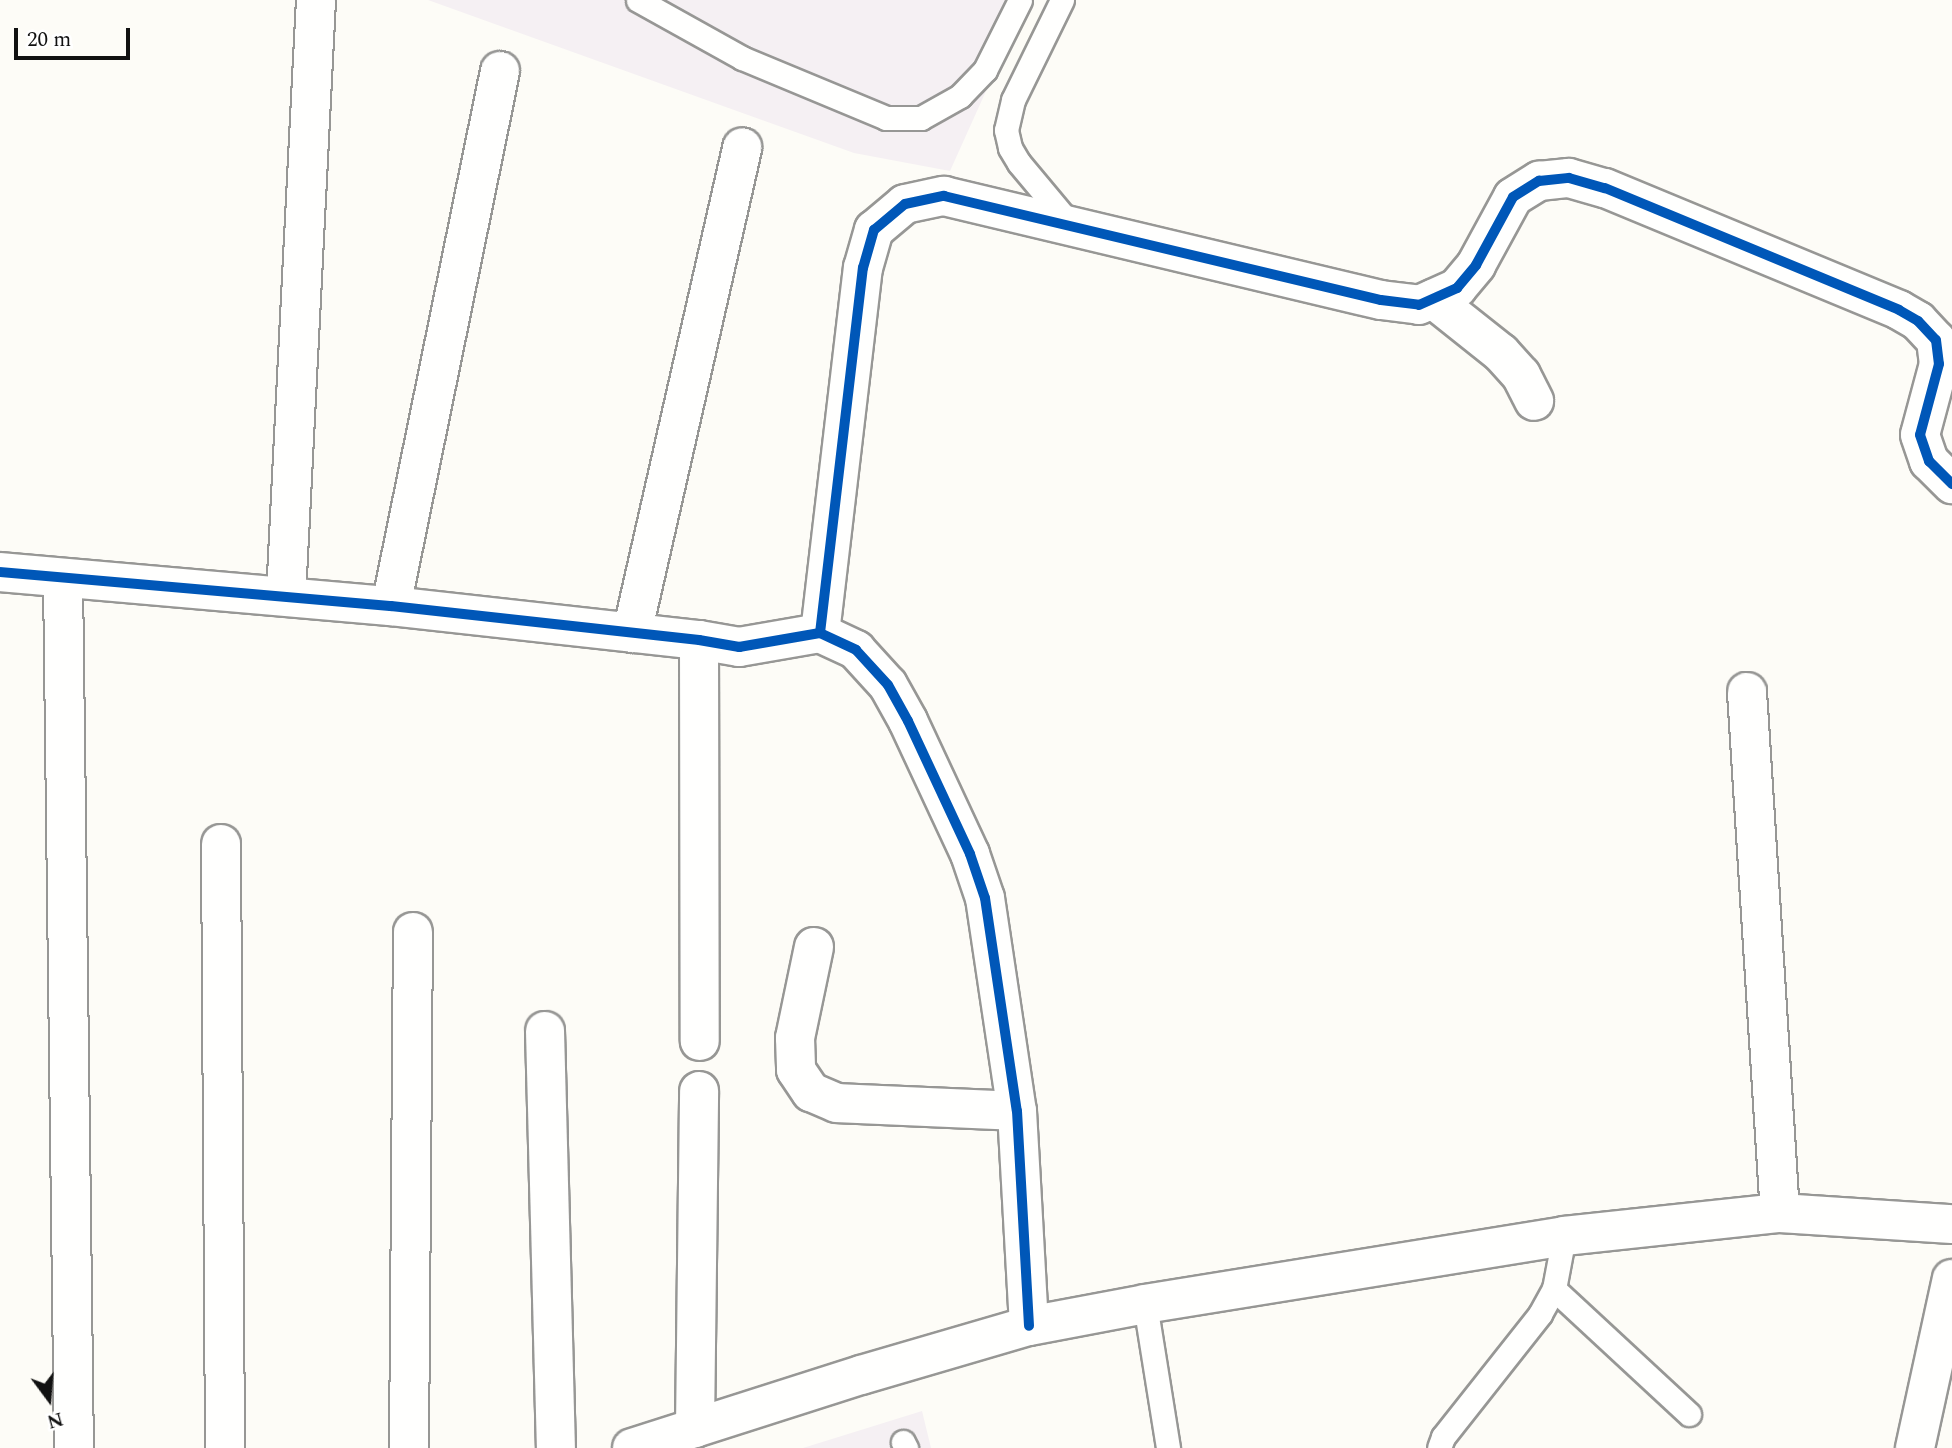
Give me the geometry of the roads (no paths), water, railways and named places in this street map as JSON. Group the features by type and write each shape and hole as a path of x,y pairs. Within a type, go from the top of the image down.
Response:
{"street":[{"path":"286,596 316,0"},
{"path":"391,606 500,71"},
{"path":"632,633 742,147"},
{"path":"820,633 863,268 874,230 905,204 944,196 1381,300 1419,305 1457,288 1476,265 1513,197 1539,181 1569,178 1605,188 1899,310 1918,321 1936,340 1939,364 1920,435 1930,461 1952,484"},
{"path":"1433,299 1501,353 1521,375 1534,401"},
{"path":"0,572 391,606 699,640 739,647 820,633 856,650 888,685 908,721 971,854 985,898 1017,1111 1029,1326"},
{"path":"63,578 75,1448"},
{"path":"699,640 700,1041"},
{"path":"1747,692 1780,1213"},
{"path":"221,844 225,1448"},
{"path":"409,1448 413,932"},
{"path":"814,947 794,1038 796,1070 811,1092 836,1103 1017,1111"},
{"path":"545,1031 556,1448"},
{"path":"695,1428 699,1091"},
{"path":"632,1448 1029,1326 1145,1304 1564,1236 1780,1213 1952,1224"},
{"path":"1915,1448 1952,1279"}],"lane":[{"path":"638,0 742,58 886,118 921,118 960,96 985,70 1020,0"},
{"path":"1062,0 1013,100 1006,130 1010,148 1019,163 1072,226"},
{"path":"1439,1448 1443,1437 1540,1314 1554,1289 1564,1236"},
{"path":"1554,1289 1689,1414"},
{"path":"1145,1304 1168,1448"}]}
